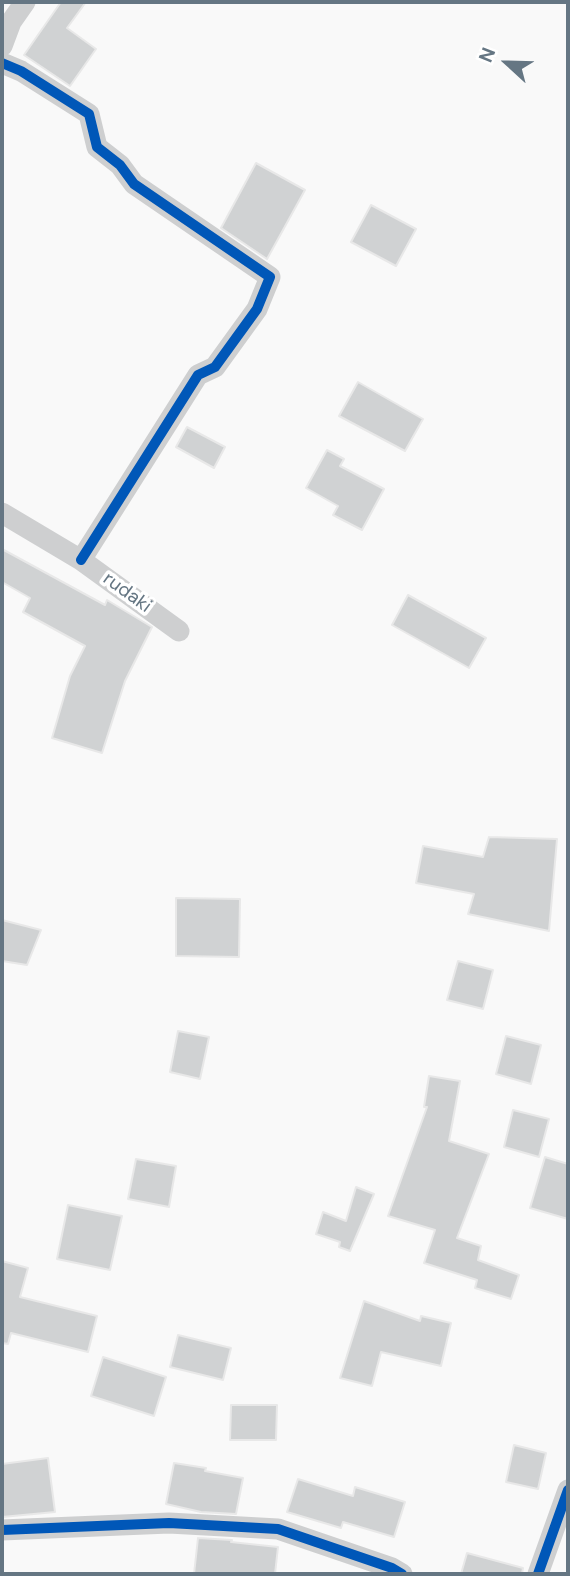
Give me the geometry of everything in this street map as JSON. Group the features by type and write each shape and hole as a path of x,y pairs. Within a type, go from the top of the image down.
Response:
{"street":[{"path":"2,46 11,22 25,2"},
{"path":"2,64 21,71 89,114 97,147 120,165 134,184 270,277 257,309 215,367 198,375 81,560"},
{"name":"rudaki","path":"2,513 81,560 179,631"},
{"path":"538,1574 568,1490"},
{"path":"2,1530 169,1523 278,1529 392,1568 402,1574"}],"building":[{"path":"61,2 86,2 67,28 96,49 70,86 24,55"},
{"path":"256,163 305,190 267,259 221,228"},
{"path":"371,205 416,229 396,266 351,242"},
{"path":"358,382 423,419 405,451 339,416"},
{"path":"187,427 225,447 214,468 176,447"},
{"path":"327,450 344,459 340,466 384,489 362,530 333,515 338,506 306,488"},
{"path":"2,549 105,605 107,600 152,627 125,681 102,753 52,738 70,676 85,646 23,612 30,598 2,582"},
{"path":"408,595 486,638 469,668 392,625"},
{"path":"489,837 557,839 549,931 468,914 474,894 416,883 423,846 483,857"},
{"path":"176,898 240,899 239,957 176,956"},
{"path":"2,920 41,930 27,965 2,961"},
{"path":"458,961 493,970 483,1009 447,1000"},
{"path":"178,1031 209,1037 200,1079 170,1072"},
{"path":"506,1036 541,1045 531,1084 496,1074"},
{"path":"429,1076 460,1081 449,1141 489,1154 457,1238 481,1246 478,1260 519,1275 511,1299 475,1288 477,1280 424,1263 435,1230 388,1216 427,1107 424,1107"},
{"path":"513,1110 549,1119 539,1157 504,1147"},
{"path":"545,1157 568,1164 568,1219 530,1208"},
{"path":"136,1159 176,1166 169,1207 128,1199"},
{"path":"356,1187 374,1194 350,1251 339,1247 340,1242 316,1234 323,1212 346,1221"},
{"path":"68,1205 122,1216 110,1270 57,1259"},
{"path":"2,1261 28,1268 20,1297 97,1316 88,1352 11,1333 8,1344 2,1343"},
{"path":"364,1301 420,1321 421,1316 451,1323 441,1366 381,1352 372,1386 340,1378"},
{"path":"178,1335 231,1348 223,1380 170,1367"},
{"path":"103,1357 166,1377 154,1416 91,1396"},
{"path":"231,1405 277,1405 276,1440 230,1440"},
{"path":"514,1445 546,1453 538,1489 506,1482"},
{"path":"48,1458 55,1512 2,1517 2,1464"},
{"path":"174,1463 243,1478 236,1514 201,1512 166,1504"},
{"path":"298,1479 353,1496 355,1487 405,1502 394,1537 343,1522 341,1528 287,1512"},
{"path":"198,1538 278,1547 275,1574 194,1574"},
{"path":"467,1553 523,1568 522,1574 461,1574"}],"cycle path":[{"path":"2,63 21,71 89,114 97,147 120,165 134,184 270,277 257,309 215,367 198,375 81,560"},
{"path":"538,1574 568,1490"},
{"path":"2,1530 169,1523 278,1529 392,1568 402,1574"}]}
